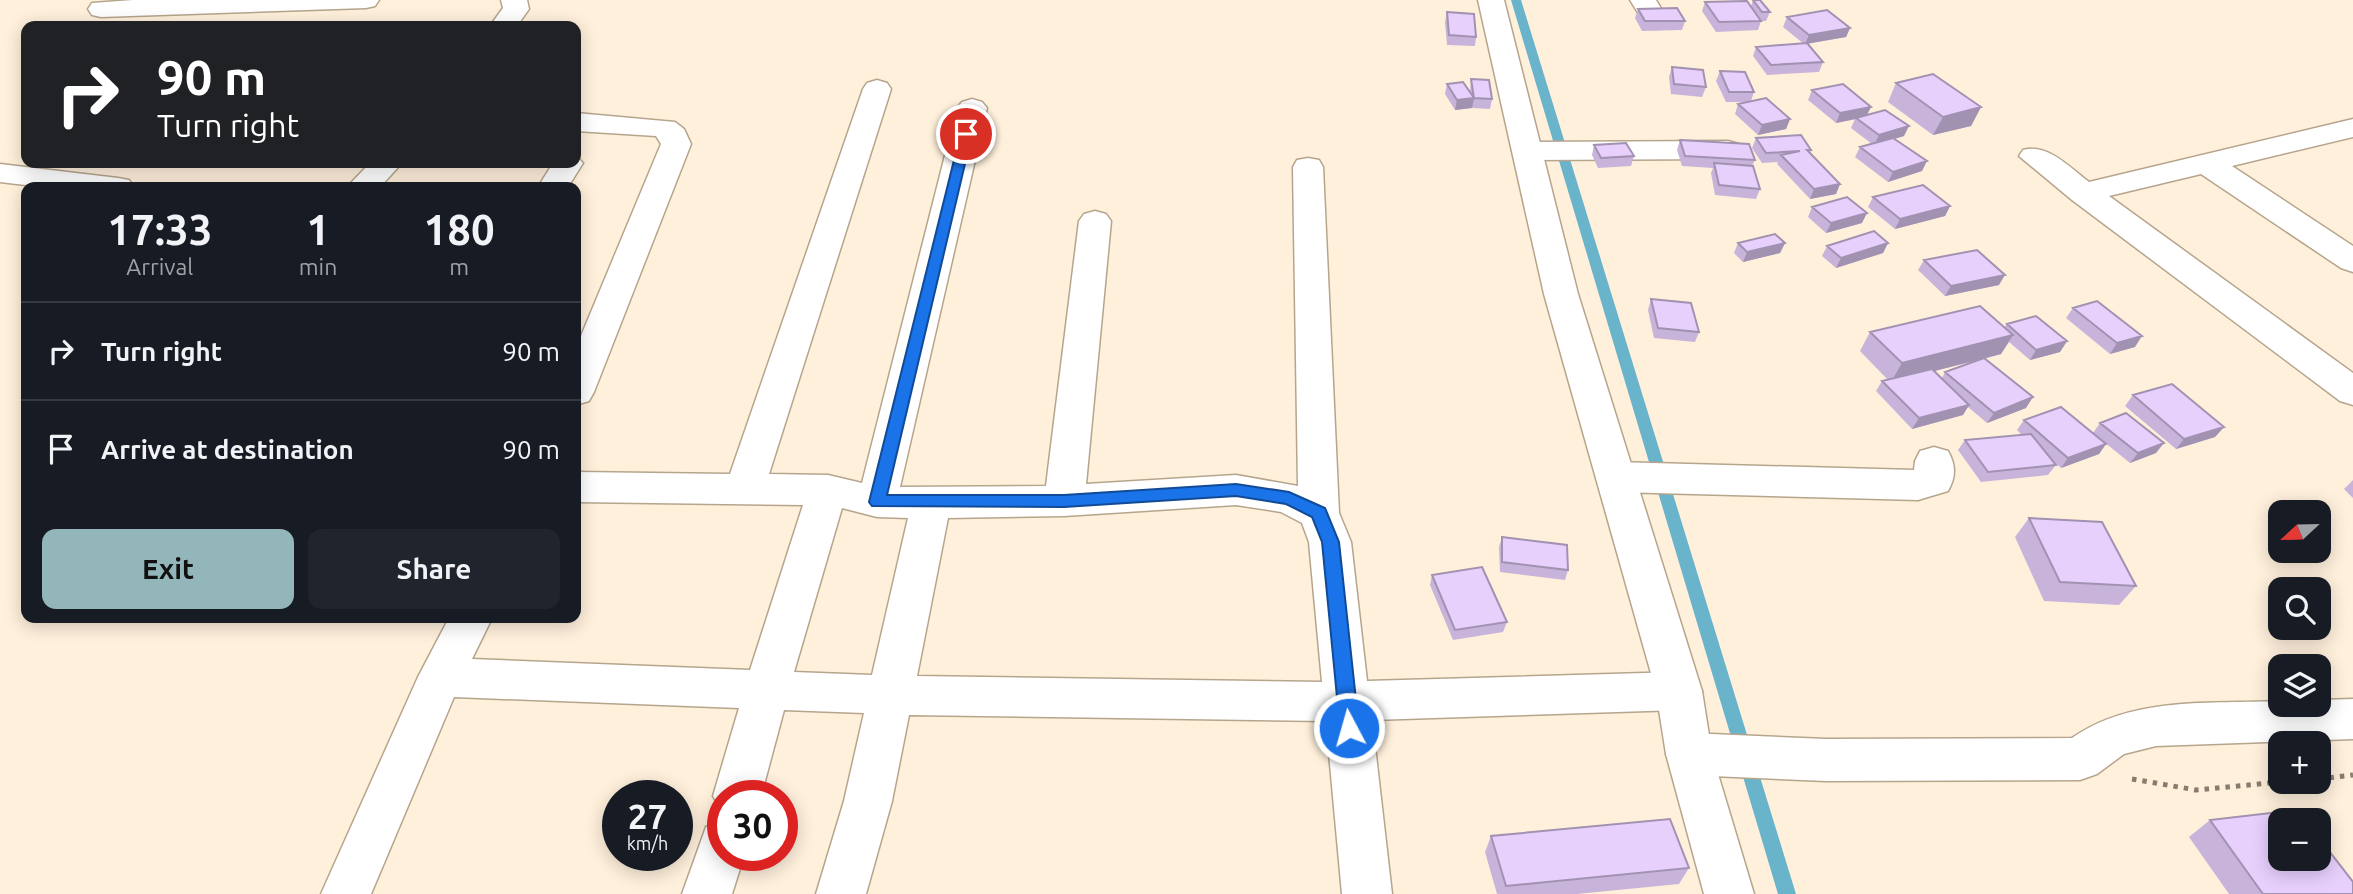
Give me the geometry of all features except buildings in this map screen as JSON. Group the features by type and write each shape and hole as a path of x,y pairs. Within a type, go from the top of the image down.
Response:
{"street":[{"path":"101,9 366,0"},
{"path":"507,21 516,9 514,0"},
{"path":"1491,0 1551,151 1561,294 1632,478 1679,691 1705,755 1729,894"},
{"path":"745,489 877,89"},
{"path":"877,502 972,108"},
{"path":"581,380 676,144 673,135 664,128 584,123"},
{"path":"2083,193 2353,128"},
{"path":"2316,137 2353,160"},
{"path":"1551,151 1748,150"},
{"path":"2034,156 2353,392"},
{"path":"2206,163 2353,261"},
{"path":"1308,167 1319,513 1330,542 1367,894"},
{"path":"367,182 382,168"},
{"path":"0,173 76,182"},
{"path":"1064,501 1095,221"},
{"path":"1632,478 1918,485 1934,481 1934,461"},
{"path":"581,487 828,490 877,502 930,503 1064,501 1236,490 1289,498 1319,513"},
{"path":"742,780 770,690 803,559 828,490"},
{"path":"841,894 868,801 930,503"},
{"path":"346,894 440,677 468,623"},
{"path":"440,677 891,695 1268,702 1679,691"},
{"path":"1705,755 1826,760 2080,759 2112,736 2155,726 2353,719"},
{"path":"707,894 714,871"}],"path":[{"path":"2080,759 2139,782 2196,790 2268,783"},
{"path":"2331,778 2353,775"}],"waterway":[{"path":"1516,0 1787,894"}],"route":[{"path":"966,134 877,502 1064,501 1236,490 1289,498 1304,505 1319,513 1330,542 1349,728"}]}
